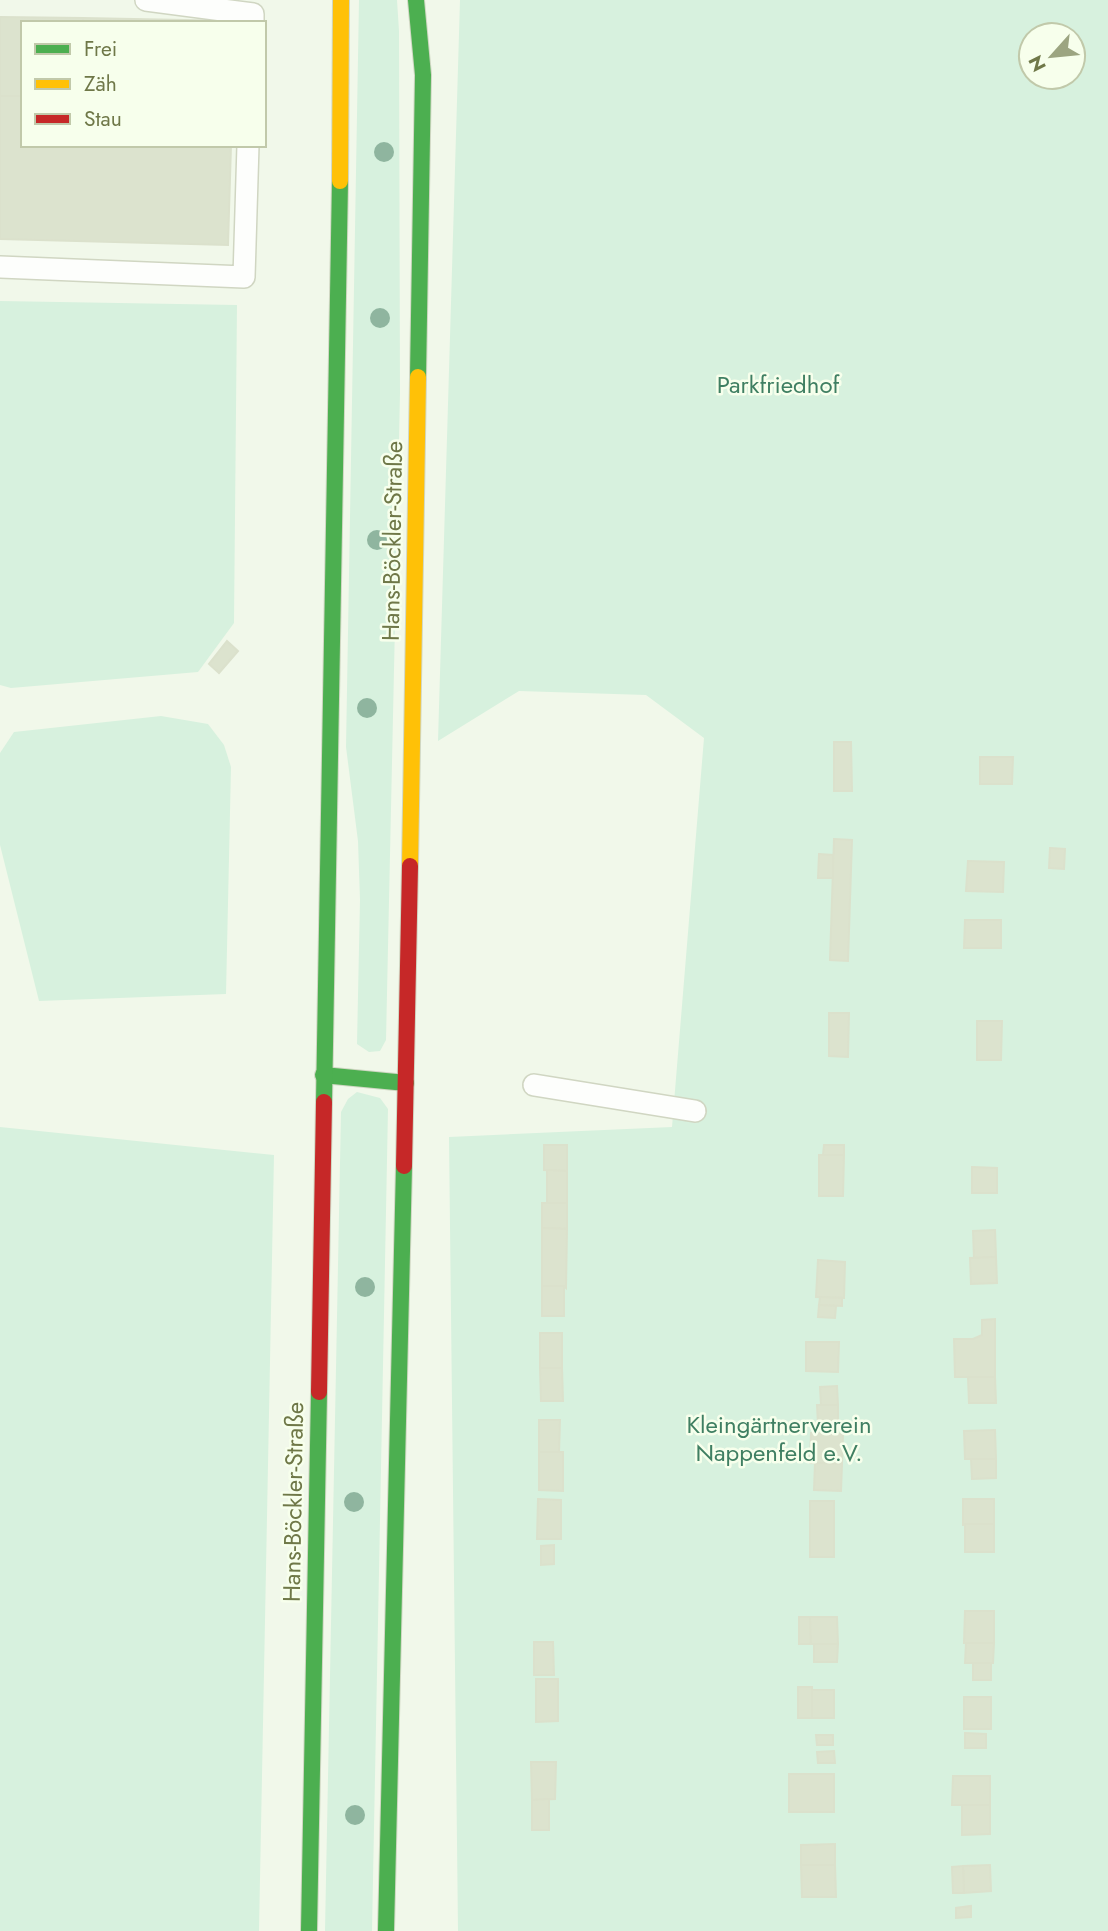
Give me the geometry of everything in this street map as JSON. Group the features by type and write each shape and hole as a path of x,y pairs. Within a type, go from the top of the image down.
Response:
{"main road":[{"name":"Hans-Böckler-Straße","path":"309,1931 342,110 341,0"},
{"name":"Hans-Böckler-Straße","path":"386,1931 406,1083 422,75 416,0"},
{"path":"323,1074 406,1083"}],"lane":[{"path":"146,0 253,14 253,21"},
{"path":"0,267 244,276 248,147"},
{"path":"534,1084 695,1111"}],"green space":[{"path":"359,0 397,0 399,31 400,393 386,1040 380,1051 369,1052 357,1044 360,900 358,841 346,747"},
{"path":"460,0 1108,0 1108,1931 458,1931 449,1137 672,1127 704,738 646,695 519,691 438,741"},
{"path":"0,301 237,305 234,623 198,672 11,688 0,685"},
{"path":"161,716 208,724 224,745 231,767 226,994 39,1001 0,845 0,753 14,732"},
{"path":"357,1092 380,1098 388,1109 372,1931 325,1931 341,1112 348,1099"},
{"path":"0,1127 274,1155 259,1931 0,1931"}],"building":[{"path":"0,17 83,18 83,21 21,21 21,96 0,96"},
{"path":"83,18 234,21 83,21"},
{"path":"0,96 21,96 21,147 231,147 228,245 0,239"},
{"path":"227,641 238,651 219,673 209,664"},
{"path":"834,742 851,742 852,791 834,791"},
{"path":"980,757 1013,757 1012,784 980,784"},
{"path":"834,839 852,840 848,961 830,960"},
{"path":"1050,848 1065,849 1064,869 1049,868"},
{"path":"819,854 833,855 833,878 818,878"},
{"path":"968,861 1004,862 1003,892 966,891"},
{"path":"965,920 1001,920 1001,948 964,948"},
{"path":"829,1013 849,1013 848,1057 829,1056"},
{"path":"977,1021 1002,1021 1001,1060 977,1060"},
{"path":"544,1145 567,1145 567,1171 544,1170"},
{"path":"824,1145 844,1145 844,1155 823,1155"},
{"path":"819,1155 844,1155 843,1196 819,1196"},
{"path":"972,1167 997,1168 997,1193 972,1193"},
{"path":"547,1170 567,1171 567,1203 547,1203"},
{"path":"542,1203 567,1203 567,1229 542,1228"},
{"path":"542,1228 567,1229 566,1288 542,1286"},
{"path":"995,1230 996,1257 974,1258 973,1231"},
{"path":"996,1257 997,1283 971,1284 970,1258"},
{"path":"818,1260 845,1262 844,1298 816,1297"},
{"path":"542,1286 564,1286 564,1316 542,1316"},
{"path":"820,1297 842,1298 842,1306 819,1305"},
{"path":"819,1305 836,1306 835,1318 818,1317"},
{"path":"995,1319 995,1377 955,1377 954,1339 973,1339 982,1335 982,1320"},
{"path":"540,1333 562,1333 562,1368 540,1368"},
{"path":"806,1342 839,1342 838,1372 806,1371"},
{"path":"540,1368 562,1368 563,1401 541,1401"},
{"path":"968,1377 995,1377 996,1403 969,1403"},
{"path":"837,1386 838,1405 821,1405 820,1387"},
{"path":"817,1405 838,1405 838,1424 818,1424"},
{"path":"539,1420 560,1420 559,1453 539,1452"},
{"path":"995,1430 996,1459 965,1459 964,1431"},
{"path":"811,1433 843,1434 842,1464 810,1463"},
{"path":"539,1452 563,1452 563,1491 539,1490"},
{"path":"971,1459 996,1459 996,1478 972,1479"},
{"path":"815,1463 842,1464 841,1491 814,1490"},
{"path":"538,1499 561,1500 561,1539 537,1539"},
{"path":"963,1499 994,1499 994,1524 963,1525"},
{"path":"810,1501 834,1501 834,1557 810,1557"},
{"path":"965,1524 994,1524 994,1552 965,1552"},
{"path":"554,1545 554,1564 541,1565 541,1546"},
{"path":"965,1611 994,1611 994,1643 964,1643"},
{"path":"799,1617 810,1617 811,1644 799,1644"},
{"path":"810,1617 837,1617 838,1644 811,1644"},
{"path":"534,1642 553,1642 554,1675 534,1675"},
{"path":"966,1643 994,1643 993,1663 965,1663"},
{"path":"814,1644 838,1644 837,1662 814,1662"},
{"path":"973,1663 991,1663 991,1680 973,1680"},
{"path":"536,1679 558,1679 558,1721 536,1722"},
{"path":"798,1687 812,1687 812,1718 798,1718"},
{"path":"812,1690 834,1690 834,1718 812,1718"},
{"path":"964,1697 991,1697 991,1729 964,1729"},
{"path":"965,1733 986,1734 986,1748 965,1748"},
{"path":"816,1735 833,1735 833,1745 817,1745"},
{"path":"834,1751 835,1763 818,1763 817,1752"},
{"path":"531,1762 556,1762 555,1799 532,1800"},
{"path":"789,1774 834,1774 834,1812 789,1812"},
{"path":"953,1776 990,1776 990,1805 952,1805"},
{"path":"549,1799 549,1830 532,1830 532,1800"},
{"path":"962,1805 990,1805 990,1834 962,1835"},
{"path":"835,1844 835,1865 801,1865 801,1845"},
{"path":"801,1865 835,1865 836,1897 802,1897"},
{"path":"990,1865 991,1891 964,1893 963,1866"},
{"path":"963,1866 964,1893 953,1893 952,1867"},
{"path":"971,1906 971,1917 956,1918 956,1908"}],"traffic: fast":[{"path":"416,0 423,75 418,377"},
{"path":"324,1102 340,181"},
{"path":"323,1075 406,1083"},
{"path":"386,1931 404,1166"},
{"path":"309,1931 319,1392"}],"traffic: slow":[{"path":"340,181 341,0"},
{"path":"410,866 418,377"}],"traffic: jam":[{"path":"404,1166 410,866"},
{"path":"319,1392 324,1102"}],"park label":[{"name":"Parkfriedhof","path":"778,384"},
{"name":"Kleingärtnerverein Nappenfeld e.V.","path":"779,1438"}]}
